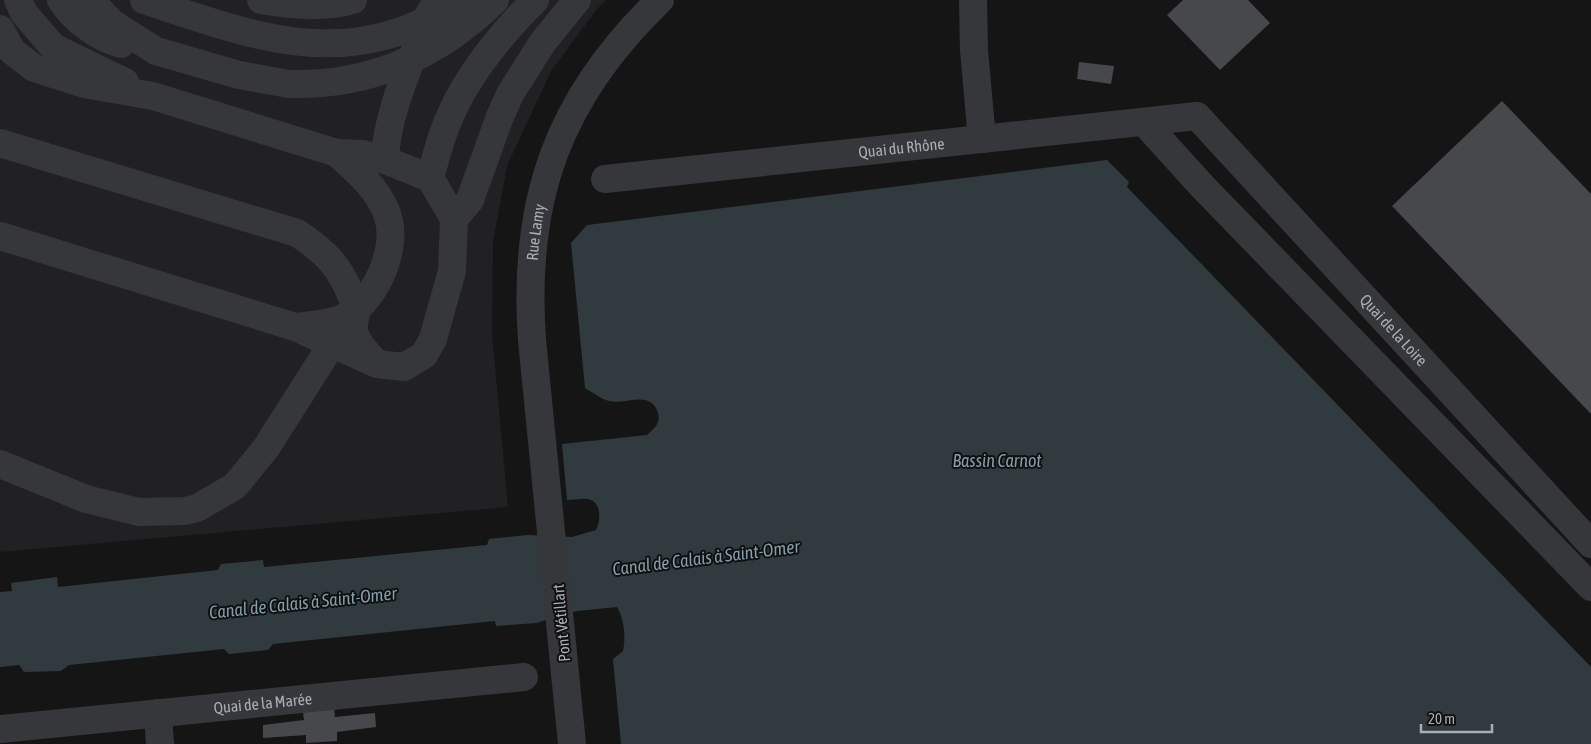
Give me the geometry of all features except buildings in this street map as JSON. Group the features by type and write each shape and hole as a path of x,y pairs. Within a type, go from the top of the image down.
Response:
{"street":[{"path":"18,0 24,13 53,47 153,96"},
{"path":"61,0 85,25 114,42 239,75 289,84 340,82 386,71 408,62 449,39 495,0"},
{"path":"90,0 112,23 156,52"},
{"path":"144,0 242,32 290,42 326,45 363,42 399,32 435,18 463,0"},
{"path":"261,0 299,5 344,3 353,0"},
{"path":"386,160 388,133 399,96 429,14 438,0"},
{"path":"430,178 446,125 467,84 494,45 535,0"},
{"path":"454,219 470,200 499,119 527,65 577,0"},
{"name":"Rue Lamy","path":"549,501 529,296 530,257 537,210 558,142 580,97 622,38 660,0"},
{"path":"973,0 974,50 982,139"},
{"path":"0,29 12,51 34,68"},
{"path":"0,58 84,84 153,96 337,153 363,154 386,160 430,178 454,219 452,271 433,339 424,355 404,367 377,364 295,327 0,236"},
{"name":"Quai du Rhône","path":"605,179 1197,116"},
{"name":"Quai de la Loire","path":"1197,116 1591,544"},
{"path":"1144,122 1202,186 1591,587"},
{"path":"0,143 297,233 320,248 338,269 356,308 354,330 363,349 377,364"},
{"path":"295,327 320,324 347,316 367,299 387,261 391,240 387,212 378,195 363,176 337,153"},
{"path":"0,464 86,499 139,512 185,511 197,508 235,486 266,448 332,344"},
{"name":"Pont Vétillart","path":"549,501 572,744"},
{"name":"Quai de la Marée","path":"0,729 524,677"},
{"path":"158,713 160,744"}],"shaded area":[{"path":"0,0 606,0 597,9 551,71 507,166 493,242 492,334 508,507 0,552"}],"water":[{"name":"Bassin Carnot","path":"1107,160 1129,182 1127,187 1591,667 1591,744 621,744 613,659 623,651 624,634 623,622 617,607 577,611 536,623 496,626 495,621 273,644 268,650 229,654 224,649 69,665 61,671 24,672 19,665 0,667 0,592 12,591 11,583 57,577 58,587 218,570 221,564 263,560 264,567 487,545 489,539 528,535 572,537 596,530 599,512 596,504 588,499 567,500 562,444 647,435 656,426 659,417 655,406 650,402 644,400 609,401 585,388 571,243 587,225"}],"water label":[{"name":"Canal de Calais à Saint-Omer","path":"706,558"},
{"name":"Canal de Calais à Saint-Omer","path":"303,603"}]}
